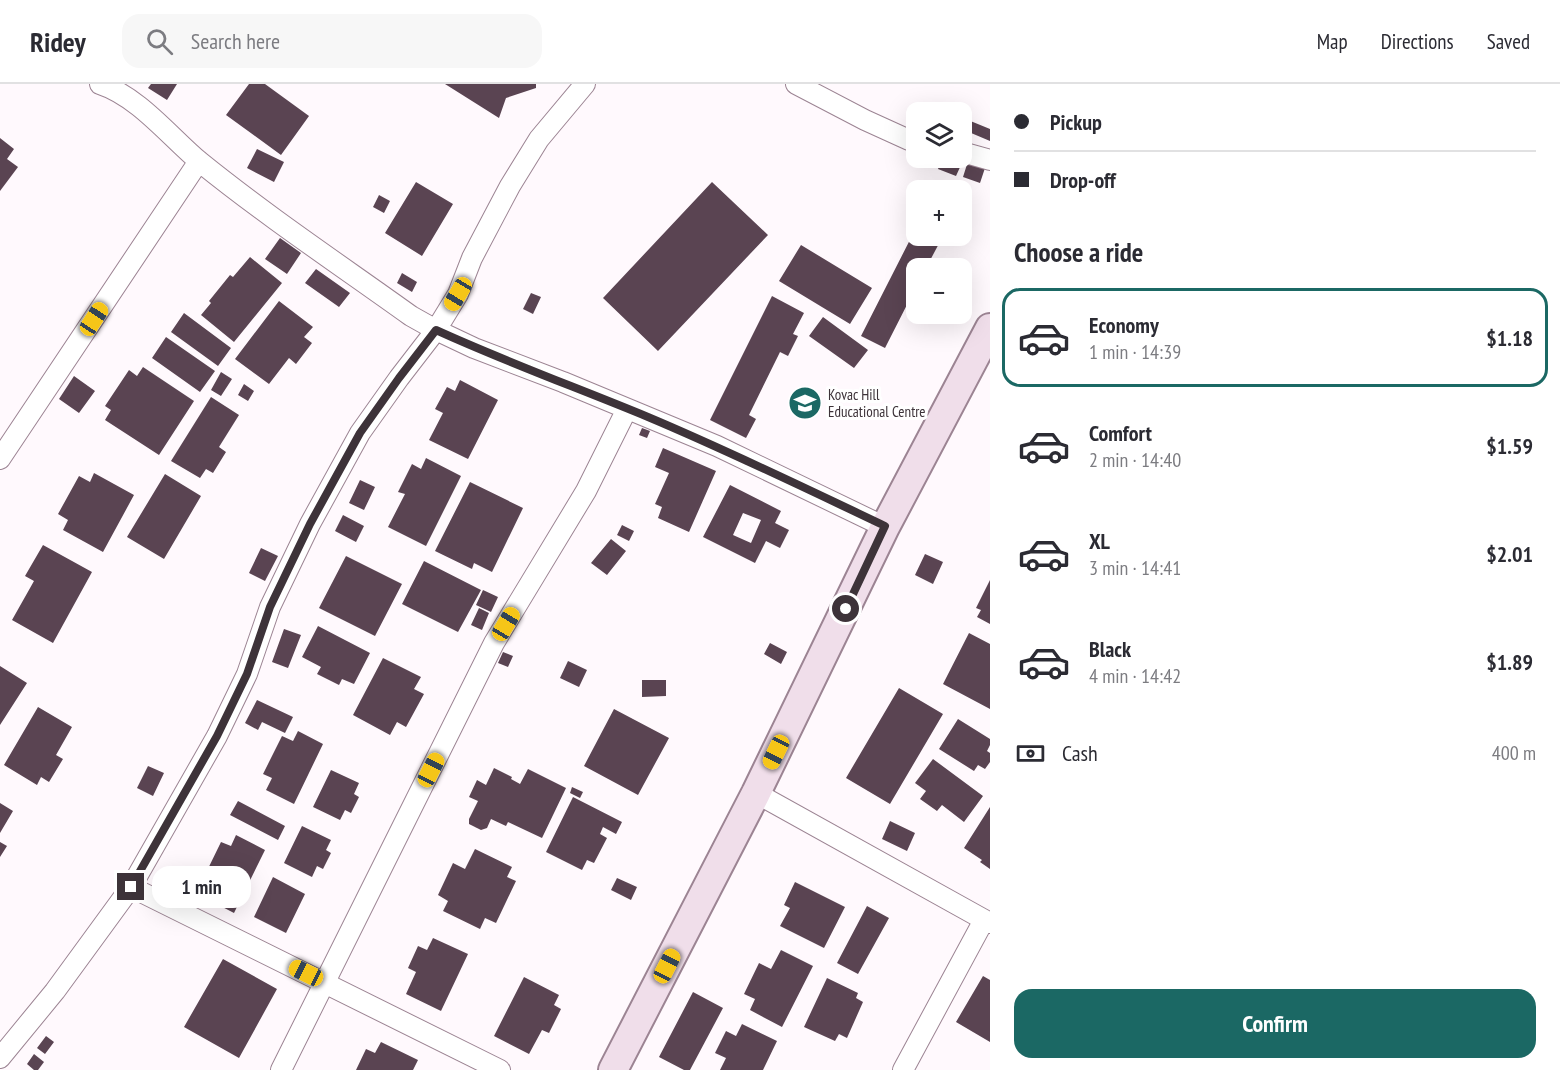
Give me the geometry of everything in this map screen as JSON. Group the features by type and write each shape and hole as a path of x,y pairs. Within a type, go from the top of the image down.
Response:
{"street":[{"path":"100,84 112,88 144,111 199,160 265,211 411,316 474,348 717,446 885,526"},
{"path":"0,1058 55,991 131,887 217,736 247,674 270,607 310,524 360,433 436,330 458,294 472,258 510,186 539,139 585,84"},
{"path":"796,84 906,139"},
{"path":"972,155 990,160"},
{"path":"0,459 199,160"},
{"path":"613,1070 756,793 885,526 990,328"},
{"path":"281,1070 494,643 586,491 627,409"},
{"path":"756,793 987,922 903,1070"},
{"path":"131,887 500,1070"}],"building":[{"path":"151,84 177,84 167,100 148,88"},
{"path":"249,84 265,84 309,116 281,155 226,115"},
{"path":"445,84 536,84 536,88 506,98 499,118"},
{"path":"972,122 990,129 990,141 972,133"},
{"path":"0,138 14,149 7,159 18,167 0,191"},
{"path":"257,149 284,162 274,182 247,168"},
{"path":"972,159 986,165 980,183 963,177 966,168 972,168"},
{"path":"938,168 960,168 956,176"},
{"path":"416,182 453,204 422,256 385,233"},
{"path":"712,182 768,235 658,351 603,298"},
{"path":"379,195 390,201 384,213 373,207"},
{"path":"280,238 301,253 287,274 265,259"},
{"path":"801,245 872,288 850,324 779,281"},
{"path":"907,246 938,246 931,258 906,258 906,307 885,348 861,336"},
{"path":"250,257 282,283 234,342 201,315 230,275 233,277"},
{"path":"316,269 350,293 339,307 305,283"},
{"path":"402,273 417,282 412,292 397,283"},
{"path":"531,293 541,297 533,314 523,309"},
{"path":"772,296 804,313 793,334 798,336 788,356 780,352 749,415 756,419 746,438 710,420"},
{"path":"279,301 313,327 304,337 312,343 296,364 289,358 269,384 235,359"},
{"path":"184,313 231,348 218,366 171,332"},
{"path":"823,317 868,350 854,368 809,336"},
{"path":"166,337 215,371 200,392 152,358"},
{"path":"143,367 194,401 159,455 105,420 111,410 105,406 129,370 137,376"},
{"path":"221,372 232,379 221,396 211,390"},
{"path":"74,376 95,391 79,413 59,399"},
{"path":"460,380 498,400 468,459 429,440 443,413 435,409 447,387 455,391"},
{"path":"244,384 254,391 248,401 238,395"},
{"path":"211,397 239,415 219,447 226,452 213,473 206,469 200,478 171,461"},
{"path":"642,428 650,431 647,438 639,435"},
{"path":"663,448 716,471 689,532 658,518 662,507 655,504 669,473 655,467"},
{"path":"426,458 461,476 426,546 388,527 405,494 398,492 412,464 421,469"},
{"path":"94,473 134,495 103,552 63,530 68,520 58,514 79,476 90,482"},
{"path":"165,474 201,496 164,559 127,537"},
{"path":"360,480 375,487 364,510 349,503"},
{"path":"470,482 523,508 492,572 474,563 472,569 435,551"},
{"path":"730,485 781,511 775,523 789,530 780,548 766,541 755,563 703,537","holes":["743,513 761,520 751,543 733,535"]},
{"path":"343,515 364,526 356,542 335,531"},
{"path":"622,525 634,531 629,541 617,535"},
{"path":"611,539 626,551 607,575 591,563"},
{"path":"43,545 92,572 53,643 12,620 34,581 25,576"},
{"path":"261,548 278,556 265,581 249,573"},
{"path":"925,554 943,562 933,584 915,575"},
{"path":"346,556 402,584 375,636 319,608"},
{"path":"424,561 481,590 458,632 402,604"},
{"path":"990,580 990,624 977,617 981,610 976,608"},
{"path":"483,590 498,597 491,612 476,605"},
{"path":"479,608 489,613 482,630 471,625"},
{"path":"318,626 370,653 354,684 342,679 339,685 317,674 321,667 302,657"},
{"path":"284,629 301,635 288,668 272,662"},
{"path":"969,633 990,644 990,709 943,684"},
{"path":"770,643 787,652 781,664 764,654"},
{"path":"503,652 513,656 508,667 498,663"},
{"path":"383,658 421,677 414,689 424,694 406,727 397,722 390,735 353,715"},
{"path":"568,661 587,670 579,687 560,678"},
{"path":"0,666 27,683 0,725"},
{"path":"642,680 666,680 666,696 642,697"},
{"path":"899,688 943,714 890,804 846,778"},
{"path":"257,700 293,717 285,733 262,722 258,730 245,723"},
{"path":"38,707 72,727 56,755 63,759 49,782 41,777 37,785 4,765"},
{"path":"614,709 669,738 638,795 584,766"},
{"path":"958,719 990,739 987,751 990,753 990,762 985,769 978,765 974,771 939,749"},
{"path":"298,731 323,744 294,804 266,790 272,778 263,774 282,736 293,741"},
{"path":"933,759 983,796 964,822 942,805 937,811 920,799 926,791 915,783"},
{"path":"148,766 164,773 153,796 137,788"},
{"path":"494,768 520,784 528,769 566,788 542,838 508,822 506,826 491,819 487,828 481,830 469,824 469,819 478,801 469,797 477,780 486,785"},
{"path":"331,770 359,783 354,794 359,797 351,813 345,810 340,820 313,807"},
{"path":"572,787 583,792 580,798 570,793"},
{"path":"573,797 622,822 616,834 603,827 600,834 607,838 594,863 587,860 582,870 546,852"},
{"path":"238,801 285,826 278,840 230,815"},
{"path":"0,803 13,811 0,833"},
{"path":"990,807 990,869 980,862 982,860 964,848"},
{"path":"890,821 915,833 907,851 882,839"},
{"path":"302,826 331,840 326,850 331,853 323,869 317,866 312,877 284,863"},
{"path":"236,835 265,850 234,913 205,898 211,885 202,881 221,842 231,846"},
{"path":"0,842 7,846 0,857"},
{"path":"475,849 512,867 507,877 516,881 496,923 485,918 480,929 443,911 448,901 438,895 453,863 465,869"},
{"path":"273,877 305,894 286,933 254,917"},
{"path":"617,878 637,887 631,900 611,890"},
{"path":"795,882 845,907 824,948 780,926 790,908 784,905"},
{"path":"867,906 889,918 858,974 837,963"},
{"path":"433,938 468,954 441,1011 406,994 416,972 408,968 418,946 427,950"},
{"path":"781,950 813,966 782,1027 750,1010 755,999 744,994 759,963 771,969"},
{"path":"223,959 277,989 239,1058 184,1027"},
{"path":"983,976 990,980 990,1042 956,1022"},
{"path":"524,977 559,995 554,1005 561,1009 549,1033 542,1030 529,1054 494,1036"},
{"path":"827,978 858,993 856,998 863,1002 847,1038 839,1034 835,1041 804,1027"},
{"path":"693,992 723,1008 690,1070 684,1070 659,1057"},
{"path":"742,1024 777,1041 763,1070 720,1070 726,1058 715,1053 726,1031 736,1036"},
{"path":"46,1036 54,1042 45,1054 37,1048"},
{"path":"381,1042 418,1060 413,1070 356,1070 366,1049 375,1053"},
{"path":"34,1054 44,1062 38,1070 34,1070 27,1064"}],"place":[{"name":"Kovac Hill Educational Centre","path":"805,403"}],"route":[{"path":"131,887 217,736 247,674 270,607 310,524 360,433 436,330 474,348 717,446 885,526 846,609"}]}
